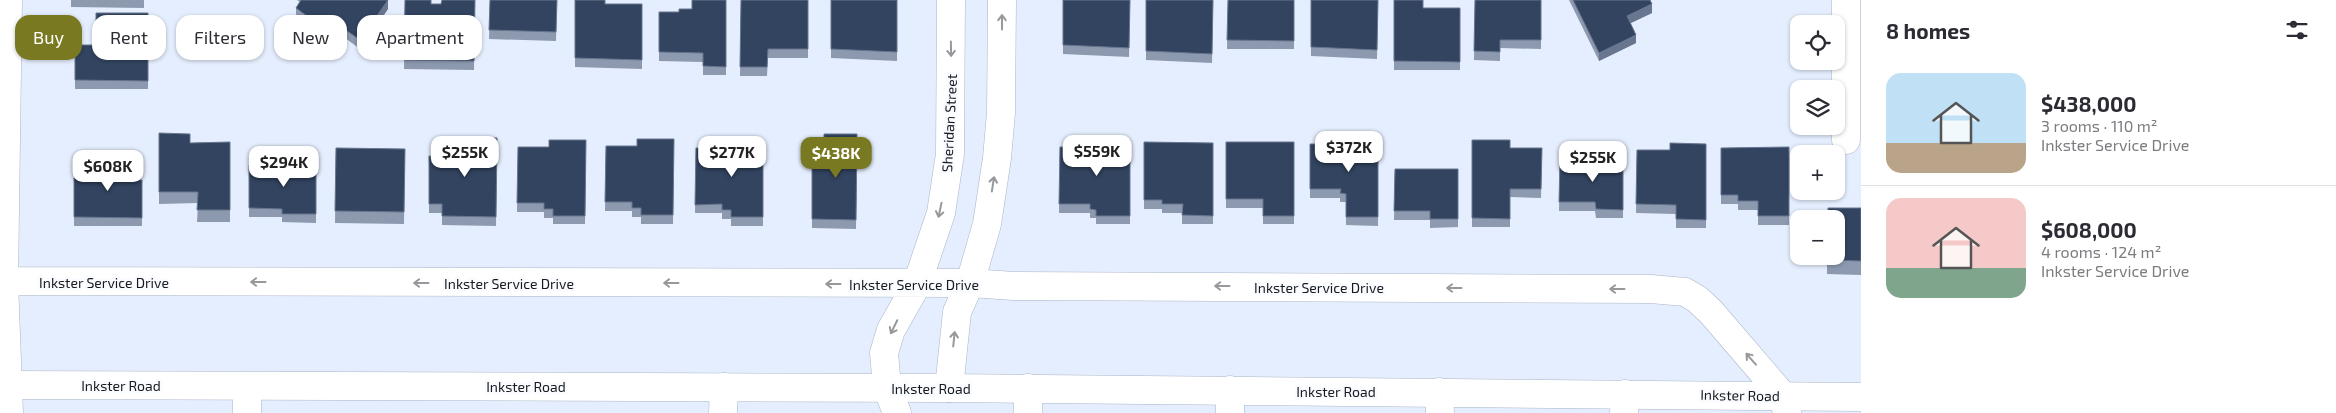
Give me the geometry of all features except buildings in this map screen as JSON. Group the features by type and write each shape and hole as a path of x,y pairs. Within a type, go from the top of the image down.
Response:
{"street":[{"path":"8,0 2,282 4,385 8,413"},
{"name":"Sheridan Street","path":"897,413 888,387 884,353 892,330 917,284 940,213 950,154 951,0"},
{"path":"949,388 956,312 970,283 987,224 997,158 1002,113 1002,0"},
{"path":"1846,0 1846,140"},
{"name":"Inkster Service Drive","path":"2,282 970,283 1014,286 1641,289 1684,292 1711,312 1785,404"},
{"name":"Inkster Road","path":"4,385 247,386 723,400 888,387 949,388 1028,401 1785,404 1861,397"},
{"path":"247,386 247,413"}]}
